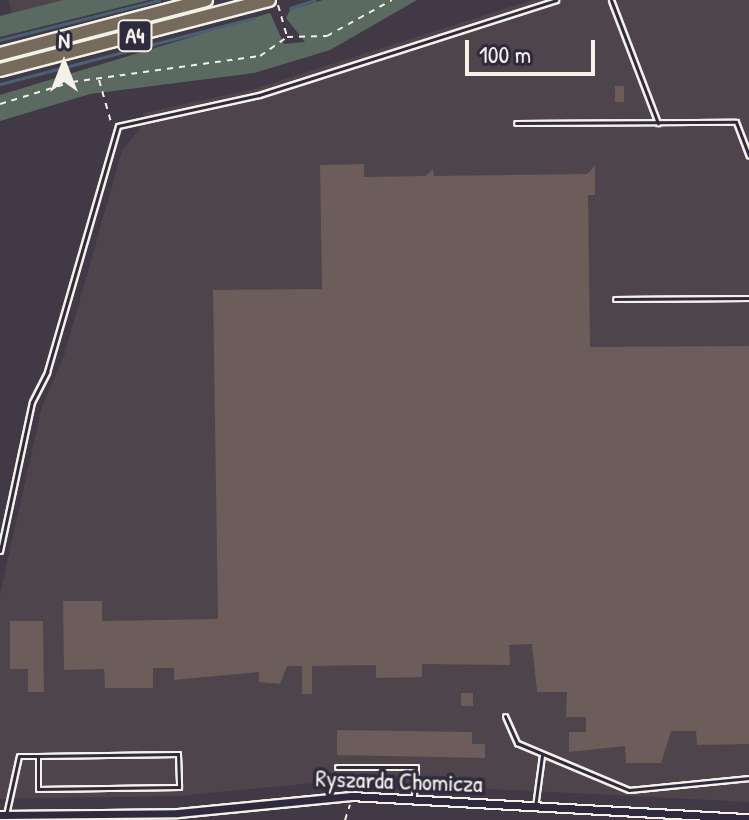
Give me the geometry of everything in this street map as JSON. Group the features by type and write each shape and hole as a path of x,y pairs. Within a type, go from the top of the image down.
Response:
{"highway":[{"name":"A4","path":"0,54 206,0"},
{"name":"A4","path":"0,70 269,0"}],"street":[{"name":"Ryszarda Chomicza","path":"3,815 178,813 351,796 749,818"}],"lane":[{"path":"0,551 32,402 47,372 118,126 259,95 556,0"},
{"path":"611,0 658,123"},
{"path":"516,123 736,122 749,156"},
{"path":"615,299 749,298"},
{"path":"505,716 517,743 629,790 749,778"},
{"path":"3,815 16,760 38,756 178,754 179,787 38,789 38,756"},
{"path":"535,807 542,755"},
{"path":"337,767 416,767 414,799"}],"path":[{"path":"277,0 287,37"},
{"path":"0,104 99,79 260,56 287,37 327,36 392,0"},
{"path":"99,79 105,115 118,126"},
{"path":"345,820 351,796"}],"shaded area":[{"path":"8,0 63,0 12,13"},
{"path":"532,0 749,0 749,802 335,781 179,796 0,799 0,594 42,406 64,356 122,151 144,123 143,113 254,89"}],"green space":[{"path":"63,0 149,0 0,37 0,16"},
{"path":"323,0 417,0 330,50 254,73 90,94 0,121 0,95 270,13 284,44 305,42 286,18 290,10"}],"building":[{"path":"615,86 624,86 624,102 615,102"},
{"path":"364,164 364,177 426,176 433,169 434,176 587,174 595,166 595,195 588,195 590,347 749,346 749,744 697,745 696,731 671,731 661,763 626,763 625,746 569,752 569,732 586,732 586,717 566,717 567,692 537,692 532,644 509,645 510,665 422,664 422,677 376,678 376,665 312,666 312,694 302,694 302,666 287,666 280,684 259,682 259,672 174,680 174,668 153,668 153,688 105,688 104,669 64,670 63,601 102,601 102,621 218,619 213,290 322,289 320,165"},
{"path":"10,621 43,621 44,692 28,692 28,669 10,669"},
{"path":"461,693 473,693 473,706 461,706"},
{"path":"337,730 472,732 472,744 485,744 485,758 337,755"}],"waterway":[{"path":"0,40 159,0"},
{"path":"290,8 315,0"},
{"path":"0,84 254,18"}]}
